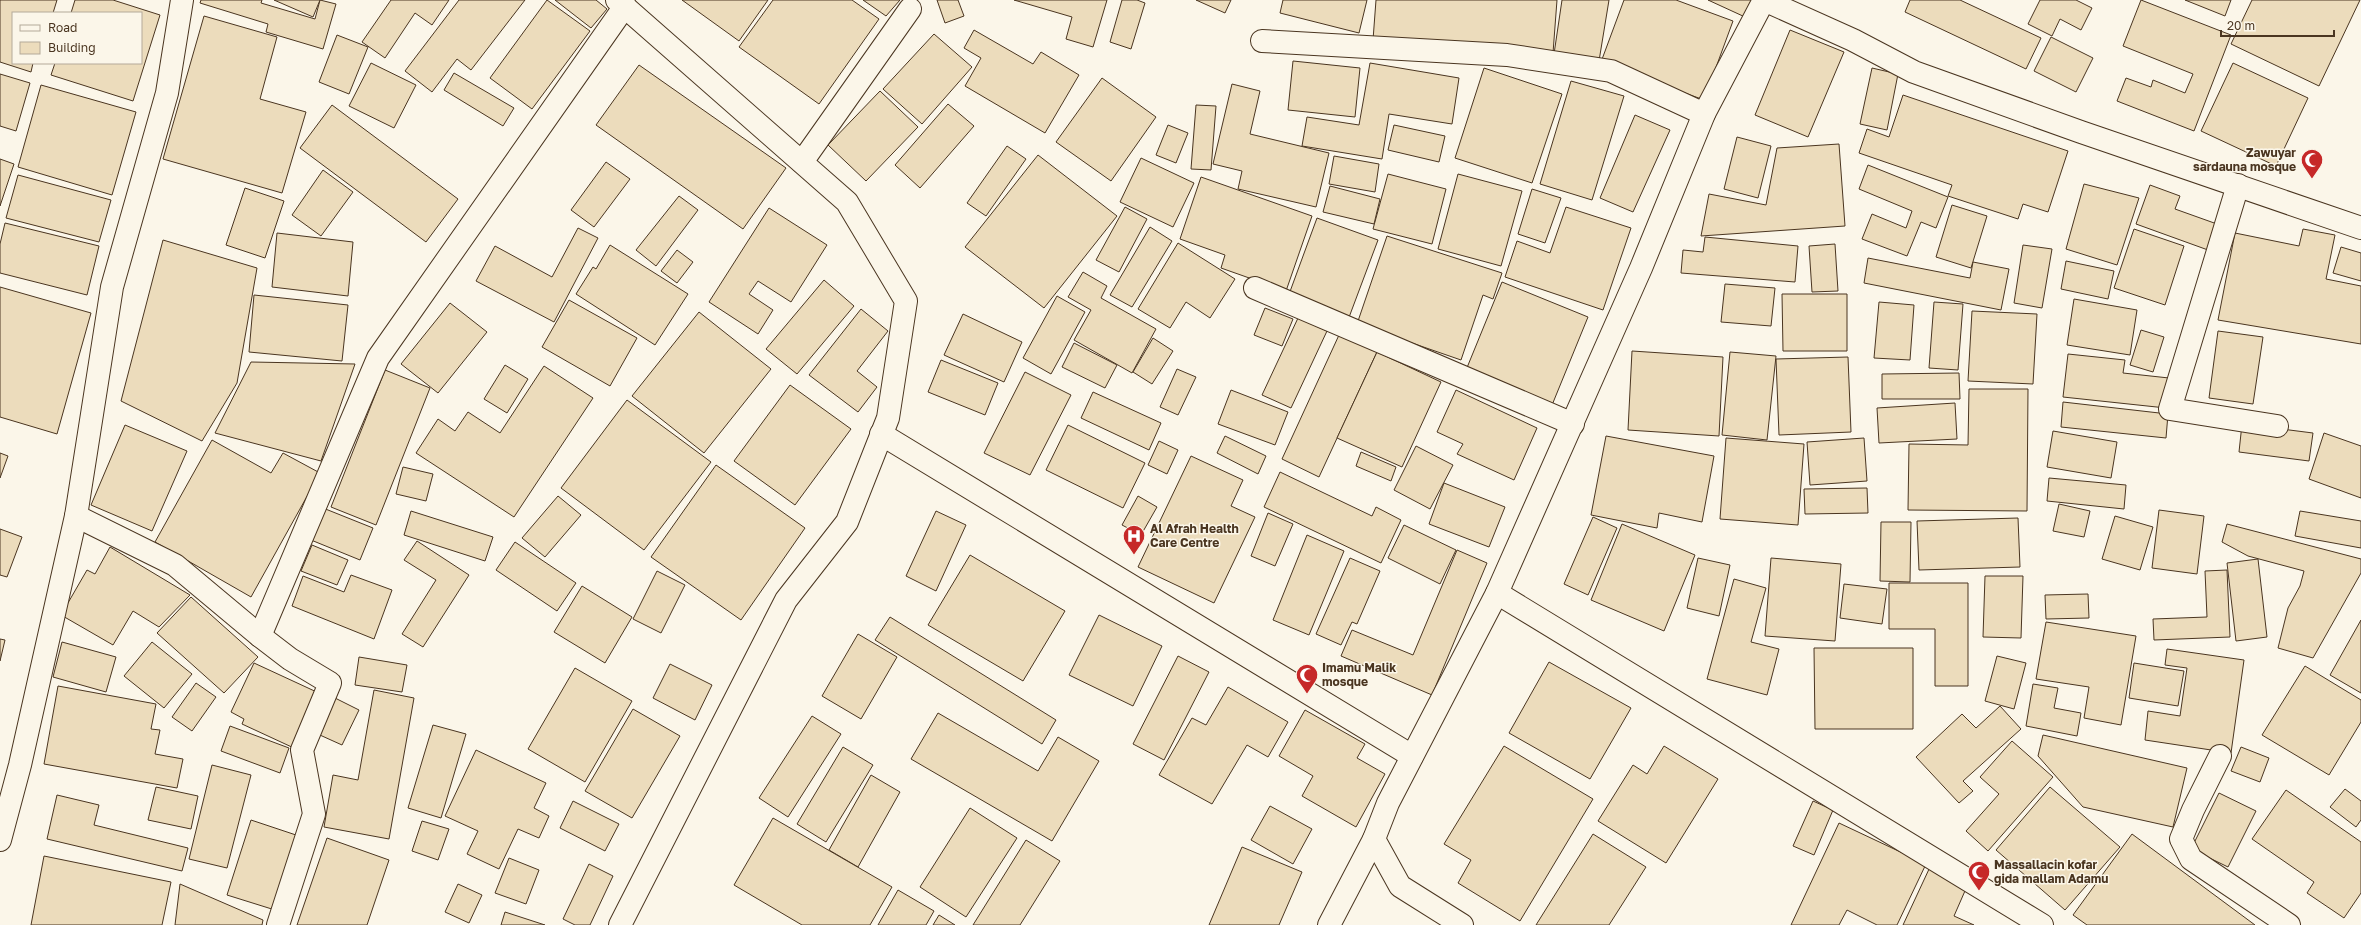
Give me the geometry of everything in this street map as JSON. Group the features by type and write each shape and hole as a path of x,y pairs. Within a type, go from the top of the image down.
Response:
{"street":[{"path":"0,840 20,765 76,516 112,288 167,93 182,0"},
{"path":"1329,925 1374,839 1388,803 1497,593 1644,261 1704,114 1764,0 1853,40 1914,72 2081,132 2361,228"},
{"path":"260,636 378,358 621,3 847,202 906,301 888,418 847,522 786,600 620,925"},
{"path":"802,162 910,9"},
{"path":"1262,41 1506,55 1611,71 1704,114"},
{"path":"2238,185 2170,409 2277,426"},
{"path":"1254,288 1573,424"},
{"path":"881,434 1412,756"},
{"path":"76,516 175,565 290,659 330,683 302,750 314,814 278,925"},
{"path":"1497,593 2042,925"},
{"path":"2220,756 2192,810 2181,839 2191,860 2289,925"},
{"path":"1374,839 1400,886 1462,925"}],"building":[{"path":"0,0 57,0 53,12 12,12 12,64 33,64 31,72 0,62"},
{"path":"75,0 113,0 160,15 133,101 51,75 55,64 142,64 142,12 71,12"},
{"path":"201,0 262,0 261,3 315,19 320,0 336,4 323,49 266,32 268,24 200,3"},
{"path":"274,0 320,0 313,17"},
{"path":"391,0 449,0 432,25 415,13 385,58 362,42"},
{"path":"459,0 525,0 471,70 457,59 432,92 405,71"},
{"path":"547,0 590,31 532,109 490,78"},
{"path":"555,0 596,0 607,9 591,28"},
{"path":"682,0 768,0 739,41"},
{"path":"773,0 852,0 879,19 819,104 739,47"},
{"path":"863,0 900,0 886,16"},
{"path":"937,0 958,0 964,16 945,23"},
{"path":"1014,0 1107,0 1093,47 1066,39 1072,17"},
{"path":"1122,0 1137,0 1145,3 1131,49 1110,42"},
{"path":"1196,0 1231,0 1225,13"},
{"path":"1283,0 1367,0 1359,33 1280,13"},
{"path":"1376,0 1557,0 1553,53 1373,40"},
{"path":"1562,0 1609,0 1599,61 1554,54"},
{"path":"1624,0 1676,0 1733,21 1704,100 1601,62"},
{"path":"1708,0 1753,0 1745,17"},
{"path":"1910,0 1960,0 2041,38 2026,69 1905,12"},
{"path":"2040,0 2076,0 2092,8 2081,30 2060,19 2052,36 2028,24"},
{"path":"2141,0 2231,35 2194,131 2117,101 2126,78 2151,87 2153,80 2185,93 2193,74 2123,46"},
{"path":"2185,0 2231,0 2225,16"},
{"path":"2252,0 2360,0 2319,86 2231,44"},
{"path":"204,16 277,37 260,99 306,112 282,193 163,159"},
{"path":"974,30 1033,64 1041,52 1079,75 1045,133 965,86 981,58 964,48"},
{"path":"1790,30 1844,52 1808,137 1755,115"},
{"path":"934,34 972,67 922,124 883,89"},
{"path":"337,35 368,47 349,94 319,82"},
{"path":"2051,37 2093,58 2076,92 2034,71"},
{"path":"1293,61 1360,68 1355,117 1288,110"},
{"path":"371,63 416,85 394,128 349,106"},
{"path":"1370,63 1459,78 1452,124 1389,114 1382,159 1302,146 1307,117 1359,125"},
{"path":"2233,63 2308,98 2276,166 2201,131"},
{"path":"639,65 786,168 743,229 596,125"},
{"path":"1484,68 1562,94 1532,183 1455,158"},
{"path":"1872,68 1898,74 1887,130 1860,124"},
{"path":"454,73 514,108 503,126 444,90"},
{"path":"0,74 30,83 16,131 0,126"},
{"path":"1102,78 1156,117 1111,181 1056,142"},
{"path":"1571,81 1624,96 1592,200 1540,184"},
{"path":"1232,84 1260,91 1250,134 1329,153 1316,207 1238,189 1242,171 1213,164"},
{"path":"41,85 136,112 112,195 18,167"},
{"path":"880,91 918,127 866,181 828,145"},
{"path":"1903,95 2068,151 2048,212 2023,204 2018,219 1948,196 1952,185 1859,153 1867,129 1889,137"},
{"path":"948,104 974,126 920,188 895,165"},
{"path":"332,105 458,199 426,242 300,148"},
{"path":"1196,105 1216,106 1211,170 1191,169"},
{"path":"1635,115 1670,130 1633,212 1600,198"},
{"path":"1168,125 1188,133 1176,163 1156,155"},
{"path":"1394,125 1445,136 1439,162 1388,150"},
{"path":"1737,137 1771,146 1758,198 1724,189"},
{"path":"1839,144 1845,226 1701,236 1709,194 1766,205 1777,148"},
{"path":"1007,146 1026,159 986,216 967,203"},
{"path":"1038,155 1117,216 1044,308 965,247"},
{"path":"1334,156 1379,164 1375,192 1329,184"},
{"path":"1141,158 1194,183 1173,227 1120,202"},
{"path":"0,159 14,164 0,206"},
{"path":"606,162 630,179 594,227 571,210"},
{"path":"1868,165 1948,197 1936,228 1921,222 1907,256 1862,239 1872,214 1906,228 1912,211 1859,189"},
{"path":"323,170 353,192 321,236 292,215"},
{"path":"1388,174 1446,189 1432,244 1373,229"},
{"path":"1458,174 1522,191 1501,266 1438,249"},
{"path":"18,175 111,200 99,242 6,218"},
{"path":"1201,177 1312,216 1286,291 1221,268 1225,255 1180,239"},
{"path":"2084,184 2139,198 2117,265 2066,249"},
{"path":"2150,185 2180,196 2175,209 2217,224 2208,250 2136,224"},
{"path":"1330,186 1380,199 1374,224 1323,212"},
{"path":"245,188 284,201 265,258 226,245"},
{"path":"1532,189 1561,198 1545,243 1518,234"},
{"path":"679,196 698,210 656,266 636,250"},
{"path":"1952,205 1987,216 1971,268 1936,257"},
{"path":"1125,207 1147,219 1119,272 1096,260"},
{"path":"1566,207 1631,228 1603,310 1505,277 1517,241 1550,253"},
{"path":"769,208 827,245 791,302 758,281 749,294 773,310 758,334 709,302"},
{"path":"1317,218 1378,240 1348,320 1288,297"},
{"path":"5,223 99,246 87,295 0,273 0,244"},
{"path":"1150,227 1172,241 1132,307 1110,295"},
{"path":"578,228 598,238 554,322 476,281 495,246 552,277"},
{"path":"2134,229 2184,246 2165,305 2114,288"},
{"path":"2303,229 2335,235 2326,279 2361,286 2361,344 2218,320 2235,233 2299,246"},
{"path":"277,233 353,242 348,296 272,287"},
{"path":"1387,236 1502,273 1493,299 1483,295 1461,360 1357,324"},
{"path":"1705,237 1798,246 1795,282 1681,273 1683,250 1703,252"},
{"path":"163,240 257,268 237,383 202,441 121,401"},
{"path":"1178,243 1235,279 1210,318 1186,302 1170,328 1138,309"},
{"path":"1835,244 1838,291 1812,292 1809,246"},
{"path":"610,245 688,294 655,345 576,294 593,267 596,269"},
{"path":"2023,245 2052,249 2042,308 2014,303"},
{"path":"2341,247 2361,253 2361,281 2333,273"},
{"path":"677,250 693,262 677,283 661,271"},
{"path":"1868,258 1970,278 1973,262 2009,269 2001,310 1864,283"},
{"path":"2066,261 2114,271 2108,299 2061,289"},
{"path":"1083,272 1107,286 1101,298 1156,329 1132,373 1074,340 1091,310 1068,297"},
{"path":"824,280 854,306 797,374 766,349"},
{"path":"1502,282 1588,317 1550,410 1464,375"},
{"path":"1725,284 1775,288 1771,326 1721,322"},
{"path":"0,287 91,313 57,434 0,417"},
{"path":"1782,294 1847,294 1847,351 1783,351"},
{"path":"254,295 348,305 342,361 249,352"},
{"path":"1057,296 1085,312 1051,374 1023,358"},
{"path":"2074,299 2137,310 2130,355 2067,345"},
{"path":"569,300 637,338 610,386 542,347"},
{"path":"1879,302 1914,305 1910,360 1874,358"},
{"path":"1934,302 1963,304 1958,370 1929,368"},
{"path":"450,303 487,332 438,393 401,364"},
{"path":"1265,308 1293,319 1282,346 1254,335"},
{"path":"861,309 888,331 857,371 877,387 858,412 809,375"},
{"path":"1972,311 2037,314 2033,384 1968,381"},
{"path":"699,312 771,369 704,453 632,396"},
{"path":"963,314 1022,342 1004,382 944,355"},
{"path":"1298,318 1327,331 1291,408 1262,395"},
{"path":"2141,330 2164,337 2153,372 2130,365"},
{"path":"2218,331 2263,337 2253,404 2209,398"},
{"path":"1339,335 1377,352 1319,477 1282,459"},
{"path":"1153,338 1173,351 1152,384 1133,372"},
{"path":"1074,343 1117,365 1105,388 1062,367"},
{"path":"1632,351 1723,357 1719,436 1628,430"},
{"path":"1377,352 1441,382 1402,467 1337,438"},
{"path":"1730,352 1776,356 1767,440 1722,435"},
{"path":"2068,354 2125,360 2123,373 2169,378 2166,408 2063,397"},
{"path":"1848,357 1851,432 1779,435 1776,359"},
{"path":"941,360 998,383 985,415 928,392"},
{"path":"251,362 355,364 321,461 215,433"},
{"path":"505,365 528,379 507,413 484,399"},
{"path":"544,366 593,398 514,517 416,453 438,419 455,431 468,412 500,433"},
{"path":"1177,369 1196,377 1178,415 1160,407"},
{"path":"385,370 430,388 376,525 331,507"},
{"path":"1025,372 1071,395 1030,475 984,453"},
{"path":"1959,373 1960,399 1882,399 1882,374"},
{"path":"790,385 851,429 795,505 734,461"},
{"path":"1969,389 2028,389 2027,511 1908,510 1909,444 1968,445"},
{"path":"1231,390 1288,412 1275,445 1218,424"},
{"path":"1456,390 1537,428 1514,480 1457,454 1463,444 1437,432"},
{"path":"1093,392 1161,423 1149,450 1081,418"},
{"path":"627,400 711,462 644,550 561,488"},
{"path":"2063,402 2168,414 2166,438 2061,427"},
{"path":"1955,403 1957,439 1879,443 1877,408"},
{"path":"2242,424 2313,433 2309,461 2239,452"},
{"path":"125,425 187,451 152,531 91,505"},
{"path":"1068,425 1145,463 1123,508 1046,470"},
{"path":"2053,431 2117,442 2111,478 2047,467"},
{"path":"2324,433 2361,446 2361,498 2309,479"},
{"path":"1225,436 1266,456 1258,474 1217,453"},
{"path":"1606,436 1714,456 1702,522 1659,513 1657,528 1591,515"},
{"path":"1726,438 1804,444 1798,525 1720,519"},
{"path":"1864,438 1867,481 1810,485 1807,442"},
{"path":"212,440 271,473 283,453 320,473 251,597 155,542"},
{"path":"1159,441 1178,450 1167,474 1148,465"},
{"path":"1416,446 1453,465 1430,509 1394,490"},
{"path":"1361,452 1396,467 1391,481 1356,466"},
{"path":"0,453 8,456 0,478"},
{"path":"1191,456 1243,480 1231,506 1255,517 1214,603 1138,567"},
{"path":"716,465 805,528 741,620 651,557"},
{"path":"403,467 433,474 426,501 396,494"},
{"path":"1280,472 1372,516 1376,507 1401,520 1381,563 1264,507"},
{"path":"2049,478 2126,485 2124,509 2047,501"},
{"path":"1444,483 1505,507 1489,547 1429,524"},
{"path":"1867,488 1868,513 1805,514 1804,489"},
{"path":"558,496 581,515 545,557 522,538"},
{"path":"1138,496 1157,507 1141,535 1122,525"},
{"path":"2059,504 2090,511 2084,537 2053,531"},
{"path":"323,508 373,528 360,560 311,540"},
{"path":"2159,510 2204,516 2197,574 2152,568"},
{"path":"411,511 493,537 485,561 404,535"},
{"path":"936,511 966,525 936,591 906,576"},
{"path":"2300,511 2361,521 2361,548 2295,536"},
{"path":"1268,513 1293,524 1275,566 1251,556"},
{"path":"2115,516 2153,527 2140,570 2102,559"},
{"path":"1593,517 1617,528 1588,595 1564,584"},
{"path":"2018,518 2020,567 1919,570 1917,521"},
{"path":"1881,522 1911,522 1910,582 1880,581"},
{"path":"1622,524 1695,555 1664,631 1591,600"},
{"path":"2227,524 2361,559 2361,573 2313,658 2278,648 2288,608 2300,586 2304,571 2248,556 2222,542"},
{"path":"1404,525 1456,550 1440,584 1388,558"},
{"path":"0,529 22,537 7,577 0,575"},
{"path":"1307,535 1344,551 1309,635 1273,620"},
{"path":"417,541 469,575 423,647 402,634 436,580 404,560"},
{"path":"515,542 576,583 557,611 496,570"},
{"path":"312,545 348,560 337,585 301,571"},
{"path":"110,547 190,595 159,627 133,611 113,645 61,615 87,570 95,574"},
{"path":"1457,550 1487,563 1432,695 1341,656 1352,630 1413,655"},
{"path":"970,555 1065,611 1023,681 928,625"},
{"path":"1350,558 1380,571 1357,624 1352,622 1341,645 1316,634"},
{"path":"1698,558 1730,565 1719,616 1687,608"},
{"path":"1771,558 1841,564 1835,641 1765,636"},
{"path":"2258,559 2267,637 2236,641 2227,563"},
{"path":"2227,570 2230,637 2154,640 2153,619 2207,617 2205,571"},
{"path":"657,571 685,585 661,633 633,619"},
{"path":"351,575 392,590 374,639 292,606 303,576 344,592"},
{"path":"1985,576 2023,576 2021,638 1983,637"},
{"path":"1734,579 1766,588 1751,642 1779,649 1767,695 1707,679"},
{"path":"1889,583 1968,583 1968,686 1935,686 1935,629 1889,629"},
{"path":"1844,584 1887,589 1882,624 1840,618"},
{"path":"582,586 632,617 605,663 554,632"},
{"path":"2088,594 2089,618 2046,619 2045,595"},
{"path":"191,597 258,657 224,693 157,633"},
{"path":"1099,615 1162,646 1133,706 1069,675"},
{"path":"890,617 1056,720 1042,744 875,640"},
{"path":"2361,620 2361,693 2330,675"},
{"path":"2046,622 2136,636 2121,725 2084,718 2089,687 2036,679"},
{"path":"858,634 897,657 861,719 822,696"},
{"path":"0,639 5,640 0,661"},
{"path":"62,642 116,657 106,692 53,677"},
{"path":"152,642 192,674 164,708 124,676"},
{"path":"1814,648 1913,648 1913,729 1815,729"},
{"path":"2167,649 2244,660 2231,753 2145,740 2148,711 2180,716 2187,668 2165,665"},
{"path":"1178,656 1209,672 1164,760 1133,744"},
{"path":"1997,656 2026,663 2014,709 1985,701"},
{"path":"359,657 407,665 402,692 355,685"},
{"path":"1549,662 1631,708 1590,779 1509,733"},
{"path":"254,663 321,694 296,749 242,724 244,719 231,712"},
{"path":"2134,663 2184,671 2178,706 2129,698"},
{"path":"670,664 712,685 695,720 653,698"},
{"path":"2305,666 2361,700 2361,722 2329,775 2262,735"},
{"path":"575,668 632,701 585,782 528,749"},
{"path":"196,683 216,697 192,731 172,717"},
{"path":"2033,684 2058,688 2054,708 2081,713 2077,736 2026,726"},
{"path":"58,686 156,704 151,729 160,730 155,754 183,759 177,788 44,764"},
{"path":"1228,687 1288,722 1268,757 1247,745 1212,804 1159,775 1192,718 1206,725"},
{"path":"374,690 414,698 389,839 324,827 333,775 358,780"},
{"path":"329,695 359,710 342,745 311,731"},
{"path":"2000,706 2021,729 1963,781 1973,791 1959,803 1916,757 1962,714 1976,728"},
{"path":"633,709 680,736 632,818 585,791"},
{"path":"1305,710 1365,744 1357,758 1385,774 1356,827 1302,796 1313,776 1279,756"},
{"path":"938,713 1038,771 1058,737 1099,761 1052,841 911,759"},
{"path":"812,716 841,734 788,817 759,798"},
{"path":"433,725 466,734 441,818 408,808"},
{"path":"230,726 289,748 280,773 221,751"},
{"path":"2043,735 2187,768 2173,827 2083,807 2038,756"},
{"path":"2012,741 2053,777 1988,851 1966,831 1999,794 1980,777"},
{"path":"1504,746 1593,799 1520,921 1458,883 1471,860 1444,844"},
{"path":"1664,746 1718,779 1666,863 1598,821 1633,765 1647,774"},
{"path":"843,747 873,765 826,842 797,824"},
{"path":"2241,747 2269,758 2260,782 2231,771"},
{"path":"476,750 546,783 534,808 549,816 539,838 518,829 499,869 467,854 478,831 445,816"},
{"path":"212,765 251,775 227,868 189,859"},
{"path":"871,775 900,792 858,867 829,850"},
{"path":"156,787 198,796 191,829 148,820"},
{"path":"2050,787 2120,847 2065,910 1996,850"},
{"path":"2345,789 2361,801 2361,820 2356,827 2330,807"},
{"path":"2286,790 2361,842 2361,893 2344,918 2307,893 2314,882 2252,839"},
{"path":"2219,793 2256,811 2228,867 2191,849"},
{"path":"57,795 99,805 94,825 188,848 182,871 47,839"},
{"path":"573,801 619,824 605,851 560,828"},
{"path":"1813,801 1833,810 1814,855 1793,846"},
{"path":"1270,806 1312,829 1293,864 1251,840"},
{"path":"970,808 1017,838 966,917 920,887"},
{"path":"773,818 892,887 870,925 802,925 734,885"},
{"path":"251,820 299,836 275,910 227,895"},
{"path":"422,821 449,829 438,860 412,851"},
{"path":"1839,823 1926,864 1897,925 1877,925 1847,910 1839,925 1791,925"},
{"path":"1593,834 1646,867 1609,925 1536,925"},
{"path":"2132,834 2255,925 2087,925 2073,915"},
{"path":"327,838 389,860 367,925 297,925"},
{"path":"1026,840 1060,861 1020,925 973,925"},
{"path":"1242,847 1302,872 1279,925 1209,925"},
{"path":"44,856 171,882 162,925 31,925"},
{"path":"509,858 539,870 526,904 495,893"},
{"path":"589,864 613,876 590,925 575,925 563,919"},
{"path":"1930,867 1968,884 1954,916 1974,925 1903,925"},
{"path":"180,884 263,920 262,925 175,925"},
{"path":"458,884 482,895 469,923 445,912"},
{"path":"898,890 934,911 926,925 878,925"},
{"path":"505,912 545,925 501,925"},
{"path":"939,915 955,925 933,925"}],"place":[{"name":"Zawuyar sardauna mosque","path":"2312,180"},
{"name":"Al Afrah Health Care Centre","path":"1134,556"},
{"name":"Imamu Malik mosque","path":"1307,694"},
{"name":"Massallacin kofar gida mallam Adamu","path":"1979,892"}]}
